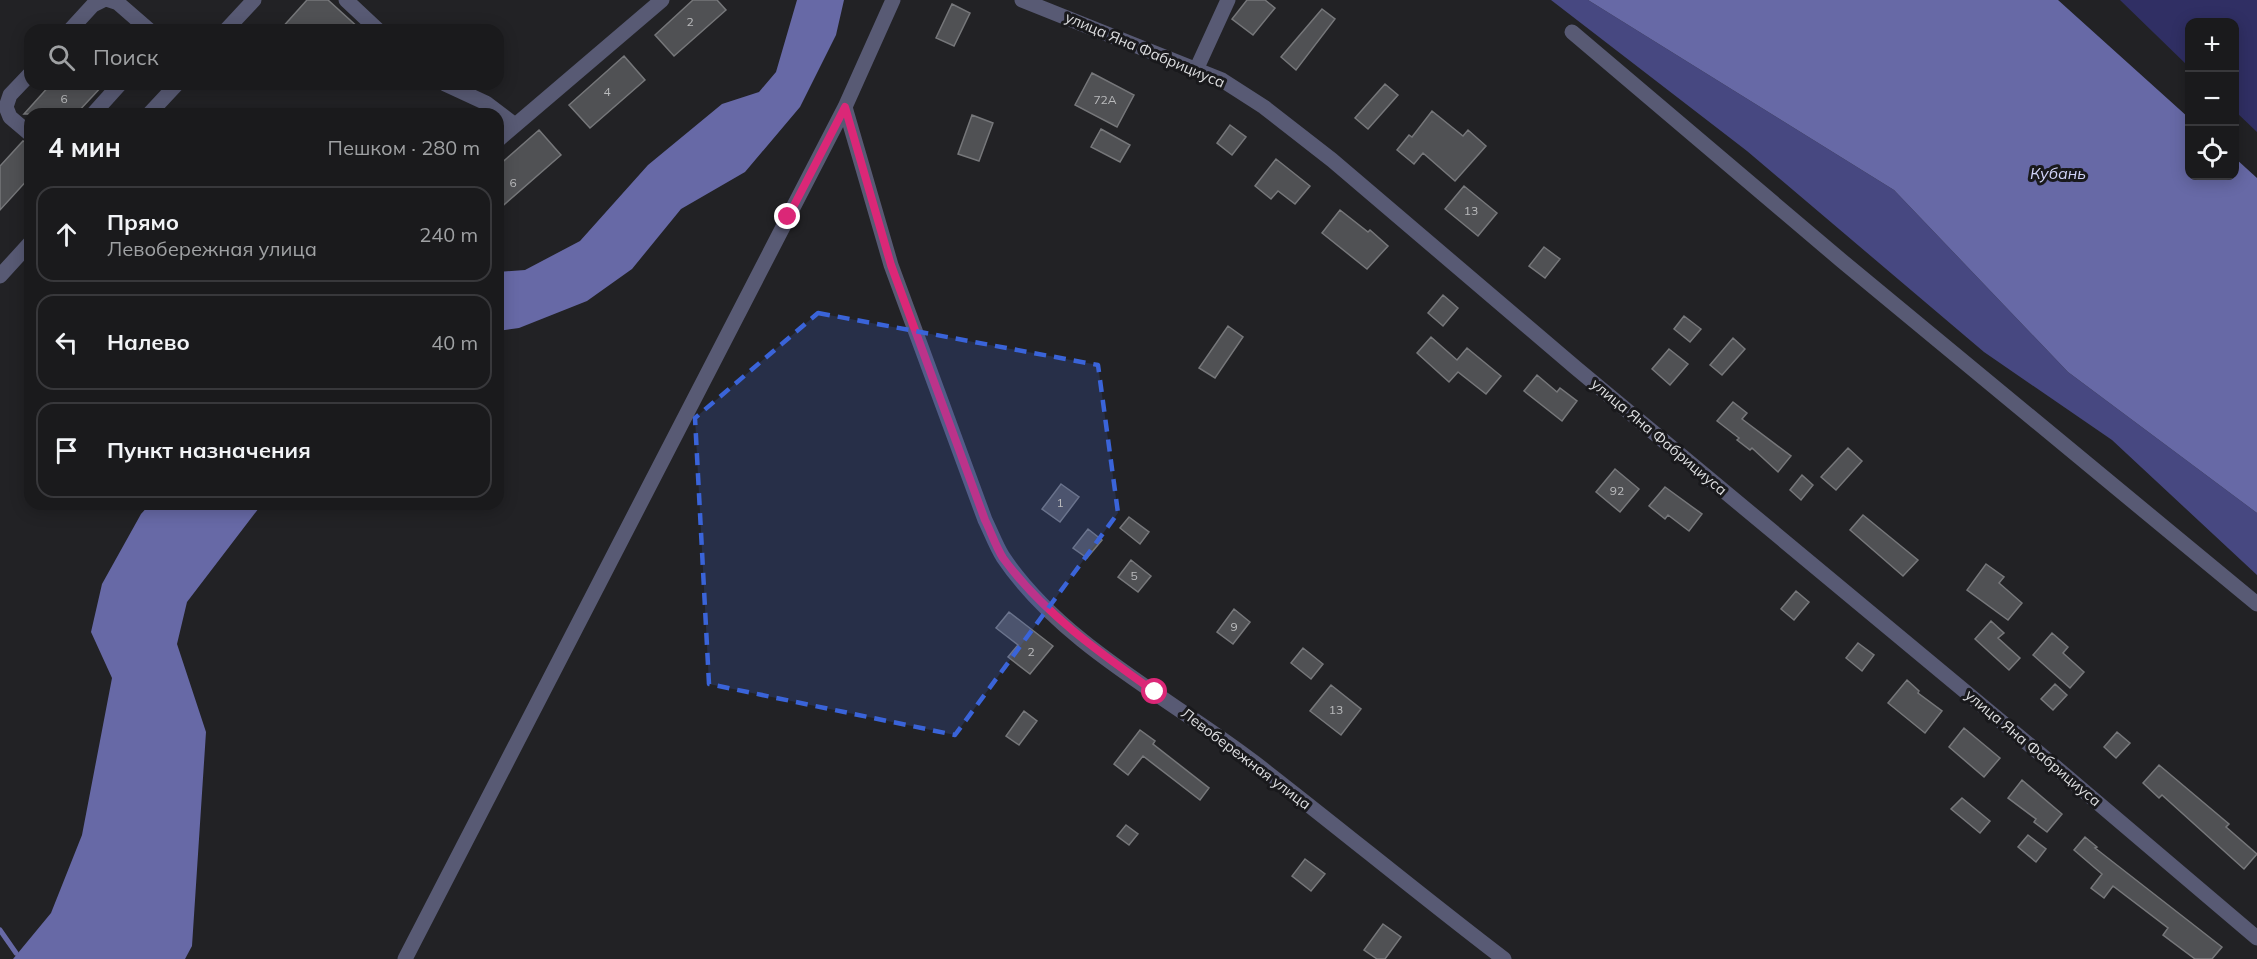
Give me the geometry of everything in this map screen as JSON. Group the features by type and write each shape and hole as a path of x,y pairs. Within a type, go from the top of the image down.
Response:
{"street":[{"path":"76,24 93,5 103,0"},
{"path":"109,0 118,3 142,24"},
{"path":"232,24 254,0"},
{"path":"346,0 372,24"},
{"path":"504,135 662,0"},
{"path":"405,959 845,107 893,0"},
{"name":"улица Яна Фабрициуса","path":"1022,0 1222,80 1264,107 1332,160 2257,938"},
{"path":"1196,70 1228,0"},
{"path":"1572,32 1842,261 2257,604"},
{"path":"24,80 10,95 6,107 10,117 24,129"},
{"path":"98,108 115,90"},
{"path":"155,108 171,90"},
{"path":"458,90 493,108"},
{"name":"Левобережная улица","path":"845,107 891,265 985,520 1003,556 1034,594 1067,627 1253,761 1504,959"},
{"path":"504,117 515,125"},
{"path":"0,276 24,250"}],"highlighted area":[{"path":"818,313 1098,365 1118,513 955,735 709,684 695,418"}],"shaded area":[{"path":"1551,0 1588,0 1894,190 2068,372 2257,513 2257,575 2112,440 1984,352 1747,151"},
{"path":"2120,0 2257,0 2257,132 2239,115 2239,18 2185,18 2185,63"}],"water":[{"path":"797,0 844,0 836,35 800,107 745,172 681,209 632,269 587,301 519,328 504,330 504,272 525,270 580,241 648,165 722,104 759,92 776,72"},
{"name":"Кубань","path":"1588,0 2058,0 2185,114 2185,180 2239,180 2239,162 2257,178 2257,513 2068,372 1894,190"},
{"path":"145,510 257,510 187,602 177,644 206,732 192,946 185,959 13,959 51,913 82,835 112,678 91,632 102,584"}],"building":[{"path":"307,0 328,0 354,24 285,24"},
{"path":"693,0 717,0 726,10 674,56 655,35"},
{"path":"1247,0 1265,0 1275,8 1253,35 1232,19"},
{"path":"952,4 970,13 954,46 936,38"},
{"path":"1322,9 1335,19 1296,70 1281,57"},
{"path":"624,56 645,80 590,128 569,105"},
{"path":"1092,73 1134,95 1117,127 1075,105"},
{"path":"1385,84 1398,95 1368,129 1355,118"},
{"path":"46,90 98,90 82,108 29,108"},
{"path":"1432,111 1463,136 1468,130 1486,146 1455,181 1423,153 1414,164 1397,150 1409,135 1412,137"},
{"path":"972,115 993,123 979,161 958,154"},
{"path":"1230,125 1246,137 1232,155 1217,143"},
{"path":"1101,129 1130,145 1120,162 1091,147"},
{"path":"539,130 561,155 504,205 504,161"},
{"path":"24,141 24,184 0,210 0,166"},
{"path":"1276,159 1310,186 1295,204 1278,191 1271,199 1255,186"},
{"path":"1464,186 1497,213 1478,236 1445,209"},
{"path":"1340,210 1368,232 1370,230 1388,246 1367,269 1322,233"},
{"path":"1544,247 1560,259 1545,278 1529,266"},
{"path":"1443,295 1458,308 1443,326 1428,313"},
{"path":"1684,316 1701,329 1690,342 1674,329"},
{"path":"1228,326 1243,337 1215,378 1199,368"},
{"path":"1431,337 1457,360 1467,348 1501,376 1486,394 1458,372 1449,382 1417,353"},
{"path":"1733,338 1745,349 1722,375 1710,365"},
{"path":"1669,349 1688,364 1670,385 1652,369"},
{"path":"1537,375 1557,392 1560,388 1577,401 1562,421 1524,391"},
{"path":"1733,402 1747,413 1742,419 1791,456 1778,472 1717,421"},
{"path":"1848,448 1862,461 1836,490 1821,477"},
{"path":"1615,469 1639,489 1620,512 1596,492"},
{"path":"1802,475 1813,485 1801,500 1790,490"},
{"path":"1061,484 1079,497 1060,522 1042,509"},
{"path":"1665,487 1702,514 1689,531 1668,515 1665,519 1649,506"},
{"path":"1863,515 1918,560 1903,576 1850,530"},
{"path":"1129,517 1149,532 1140,544 1120,528"},
{"path":"1088,529 1102,540 1087,558 1073,548"},
{"path":"1131,560 1151,576 1138,592 1118,577"},
{"path":"1986,564 2004,577 1999,583 2022,603 2008,620 1967,590"},
{"path":"1796,591 1809,602 1794,620 1781,609"},
{"path":"1234,609 1250,622 1233,644 1217,632"},
{"path":"1009,612 1053,646 1030,674 1008,657 1018,645 996,628"},
{"path":"1991,621 2004,633 1998,638 2020,658 2009,670 1975,639"},
{"path":"2052,633 2068,647 2063,653 2084,672 2070,688 2033,655"},
{"path":"1858,643 1874,655 1862,671 1846,658"},
{"path":"1303,648 1323,664 1311,679 1291,663"},
{"path":"1907,680 1919,691 1918,693 1942,711 1925,733 1888,703"},
{"path":"2055,684 2067,695 2053,710 2041,699"},
{"path":"1331,685 1361,709 1341,735 1310,711"},
{"path":"1024,711 1037,721 1019,745 1006,736"},
{"path":"1964,728 2000,758 1984,777 1949,747"},
{"path":"1140,730 1155,741 1153,744 1209,788 1200,800 1143,756 1128,775 1114,764"},
{"path":"2117,732 2130,743 2116,758 2104,747"},
{"path":"2159,765 2229,824 2226,827 2257,854 2244,869 2162,795 2159,798 2143,783"},
{"path":"2022,780 2062,814 2047,832 2034,822 2036,819 2008,798"},
{"path":"1962,798 1990,821 1980,833 1951,809"},
{"path":"1126,825 1138,834 1129,845 1117,836"},
{"path":"2028,835 2046,849 2036,862 2018,847"},
{"path":"2085,837 2097,847 2095,848 2222,947 2212,959 2195,959 2163,935 2168,928 2113,886 2104,898 2091,888 2102,874 2074,850"},
{"path":"1305,859 1325,874 1311,891 1292,876"},
{"path":"1383,924 1401,937 1385,959 1377,959 1364,950"}],"waterway":[{"path":"0,930 16,953"}],"route":[{"path":"788,217 845,107 891,265 985,520 1003,556 1034,594 1067,627 1155,692"}]}
